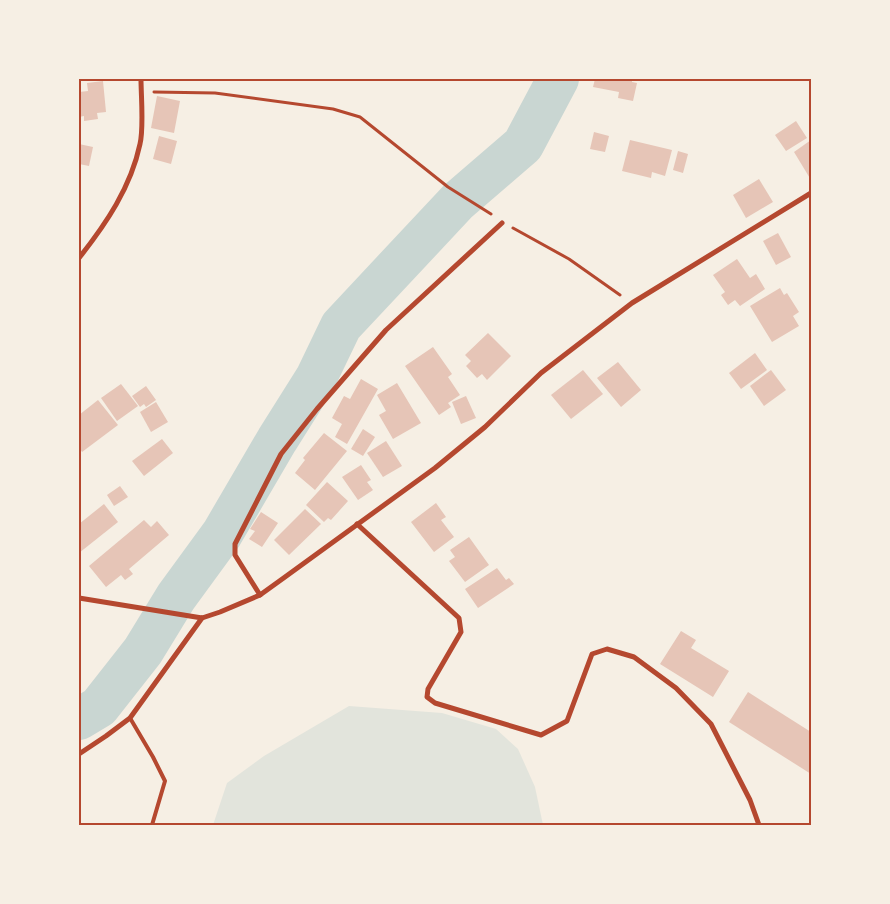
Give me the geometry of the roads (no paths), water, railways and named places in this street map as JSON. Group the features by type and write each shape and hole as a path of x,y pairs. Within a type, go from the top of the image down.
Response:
{"street":[{"path":"79,258 97,235 129,183 141,142 141,79"},
{"path":"79,598 202,618 260,594 435,468 485,427 541,373 632,303 811,192"},
{"path":"260,594 235,555 235,544 281,454 317,409 386,330 502,223"},
{"path":"357,524 460,618 461,632 428,689 426,698 435,703 541,735 567,721 592,654 607,649 634,656 676,688 711,724 750,800 759,825"},
{"path":"79,754 130,718 202,618"}],"lane":[{"path":"130,718 165,781 152,825"}],"waterway":[{"path":"79,719 99,707 143,651 176,597 222,534 316,378 341,326 458,201 523,145 558,79"}]}
